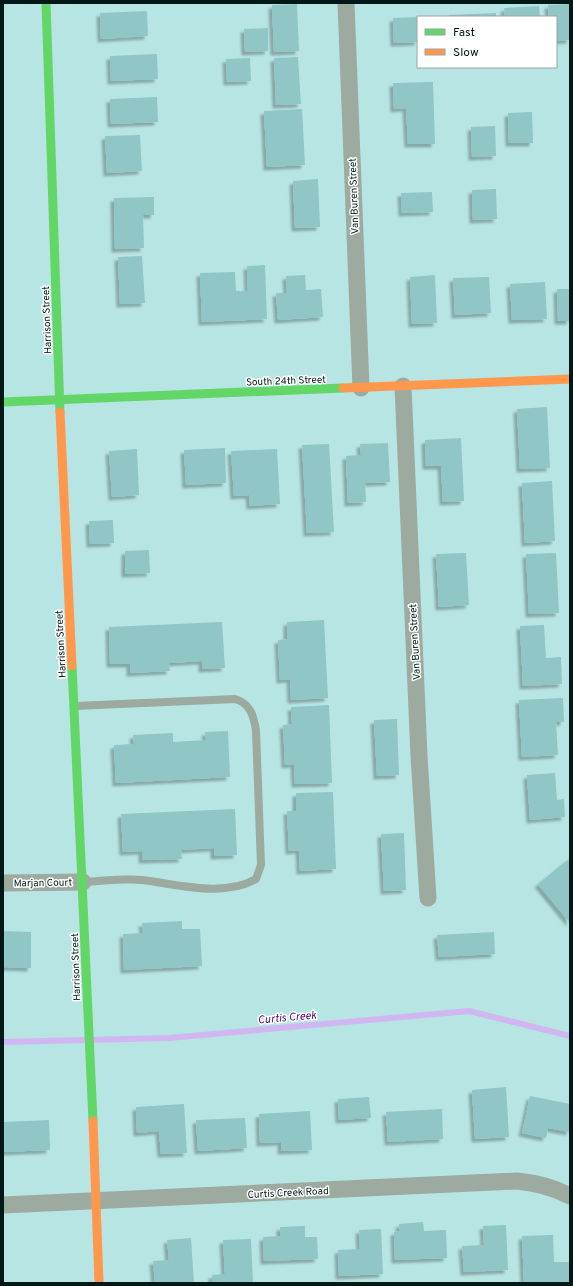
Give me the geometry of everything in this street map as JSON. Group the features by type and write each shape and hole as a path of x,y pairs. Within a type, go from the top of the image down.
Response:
{"street":[{"name":"Harrison Street","path":"46,3 59,399 83,882 93,1166 99,1283"},
{"name":"Van Buren Street","path":"346,3 361,388"},
{"name":"South 24th Street","path":"3,402 570,379"},
{"name":"Van Buren Street","path":"403,386 419,756 428,898"},
{"name":"Marjan Court","path":"4,879 22,883 83,882"},
{"name":"Curtis Creek Road","path":"3,1205 517,1181 538,1183 556,1189 570,1196"}],"lane":[{"path":"74,706 235,699 247,706 252,712 255,721 256,738 261,865 256,880 240,886 201,888 140,880 83,882"}],"building":[{"path":"297,4 299,51 274,52 272,5"},
{"path":"570,4 570,40 557,41 557,16 549,16 548,5"},
{"path":"539,6 540,16 505,16 504,8"},
{"path":"147,11 148,36 101,39 100,13"},
{"path":"496,13 496,16 449,15"},
{"path":"417,17 417,42 394,43 393,18"},
{"path":"268,28 268,51 245,52 244,29"},
{"path":"157,54 158,79 111,81 110,56"},
{"path":"298,57 301,104 276,105 274,58"},
{"path":"250,58 251,81 227,82 226,59"},
{"path":"433,82 435,144 408,144 406,108 394,109 393,83"},
{"path":"157,97 158,122 111,124 110,99"},
{"path":"302,109 305,165 267,167 264,111"},
{"path":"532,112 533,143 509,143 508,113"},
{"path":"495,126 496,156 472,157 471,127"},
{"path":"140,135 142,171 107,173 105,136"},
{"path":"318,179 320,227 295,228 293,181"},
{"path":"496,189 497,219 473,220 472,190"},
{"path":"432,192 433,212 402,213 401,193"},
{"path":"154,197 154,215 143,215 144,248 115,249 114,198"},
{"path":"142,256 145,303 120,304 118,257"},
{"path":"265,265 267,319 202,322 200,273 235,272 236,291 248,291 247,266"},
{"path":"305,275 306,290 321,289 323,317 278,320 276,293 287,293 286,276"},
{"path":"435,275 437,323 412,324 410,277"},
{"path":"489,277 491,313 455,315 453,278"},
{"path":"545,282 547,319 512,320 510,284"},
{"path":"557,289 570,289 570,321 558,321"},
{"path":"547,407 550,468 520,469 517,409"},
{"path":"461,438 464,501 443,502 441,466 426,466 425,440"},
{"path":"388,443 390,482 365,483 366,502 348,503 346,456 361,455 360,444"},
{"path":"329,444 334,532 307,533 302,445"},
{"path":"225,448 226,483 186,485 184,450"},
{"path":"137,449 139,495 112,497 109,451"},
{"path":"277,449 280,504 250,506 249,495 234,496 231,451"},
{"path":"552,481 555,541 525,543 522,483"},
{"path":"113,520 114,543 90,544 89,521"},
{"path":"149,550 150,573 125,574 125,551"},
{"path":"466,553 469,605 439,607 436,554"},
{"path":"556,553 559,613 529,614 526,554"},
{"path":"324,620 328,698 291,700 290,679 280,680 278,640 287,639 287,622"},
{"path":"222,622 225,668 202,669 202,661 169,663 170,671 130,673 130,664 110,664 109,627"},
{"path":"544,625 546,658 561,657 562,684 523,686 520,626"},
{"path":"563,698 564,722 556,722 558,755 522,757 519,700"},
{"path":"329,705 332,783 295,784 294,764 285,765 283,725 292,724 291,707"},
{"path":"397,719 399,775 377,776 374,720"},
{"path":"228,731 230,777 116,783 114,745 134,744 133,735 173,733 173,742 206,740 205,732"},
{"path":"555,773 557,800 564,799 565,817 530,820 527,775"},
{"path":"333,792 336,869 300,871 299,850 289,851 287,811 296,811 296,793"},
{"path":"235,809 237,855 214,856 214,848 181,850 182,859 142,860 142,851 123,852 121,814"},
{"path":"404,833 406,890 384,891 381,834"},
{"path":"570,858 570,923 538,884"},
{"path":"182,921 182,929 200,929 202,966 124,970 123,934 143,933 142,923"},
{"path":"3,931 31,932 31,968 3,967"},
{"path":"494,932 495,954 439,957 437,935"},
{"path":"506,1087 509,1137 475,1139 472,1090"},
{"path":"530,1096 570,1104 570,1132 548,1128 546,1138 522,1133"},
{"path":"369,1097 371,1118 339,1120 338,1099"},
{"path":"184,1104 187,1153 161,1154 159,1131 137,1133 136,1107"},
{"path":"442,1109 443,1139 388,1142 386,1112"},
{"path":"310,1111 312,1150 281,1151 281,1142 260,1143 259,1114"},
{"path":"245,1118 247,1148 198,1151 196,1120"},
{"path":"49,1120 50,1150 3,1152 3,1122"},
{"path":"423,1222 424,1231 446,1230 447,1258 395,1260 394,1232 400,1231 399,1224"},
{"path":"506,1225 508,1270 464,1272 462,1246 484,1245 483,1226"},
{"path":"305,1226 305,1237 317,1237 318,1259 264,1261 263,1237 280,1236 280,1227"},
{"path":"381,1229 383,1274 339,1276 338,1250 360,1249 359,1230"},
{"path":"553,1235 554,1262 570,1262 570,1283 524,1283 522,1236"},
{"path":"191,1238 194,1283 155,1283 153,1261 169,1260 167,1240"},
{"path":"251,1239 253,1283 212,1283 212,1275 225,1274 223,1240"}],"waterway":[{"name":"Curtis Creek","path":"3,1042 169,1038 469,1011 570,1036"}],"traffic: fast":[{"path":"46,3 60,412"},
{"path":"3,402 343,388"},
{"path":"72,666 93,1121"}],"traffic: slow":[{"path":"343,388 570,379"},
{"path":"60,412 72,666"},
{"path":"93,1121 99,1283"}]}
